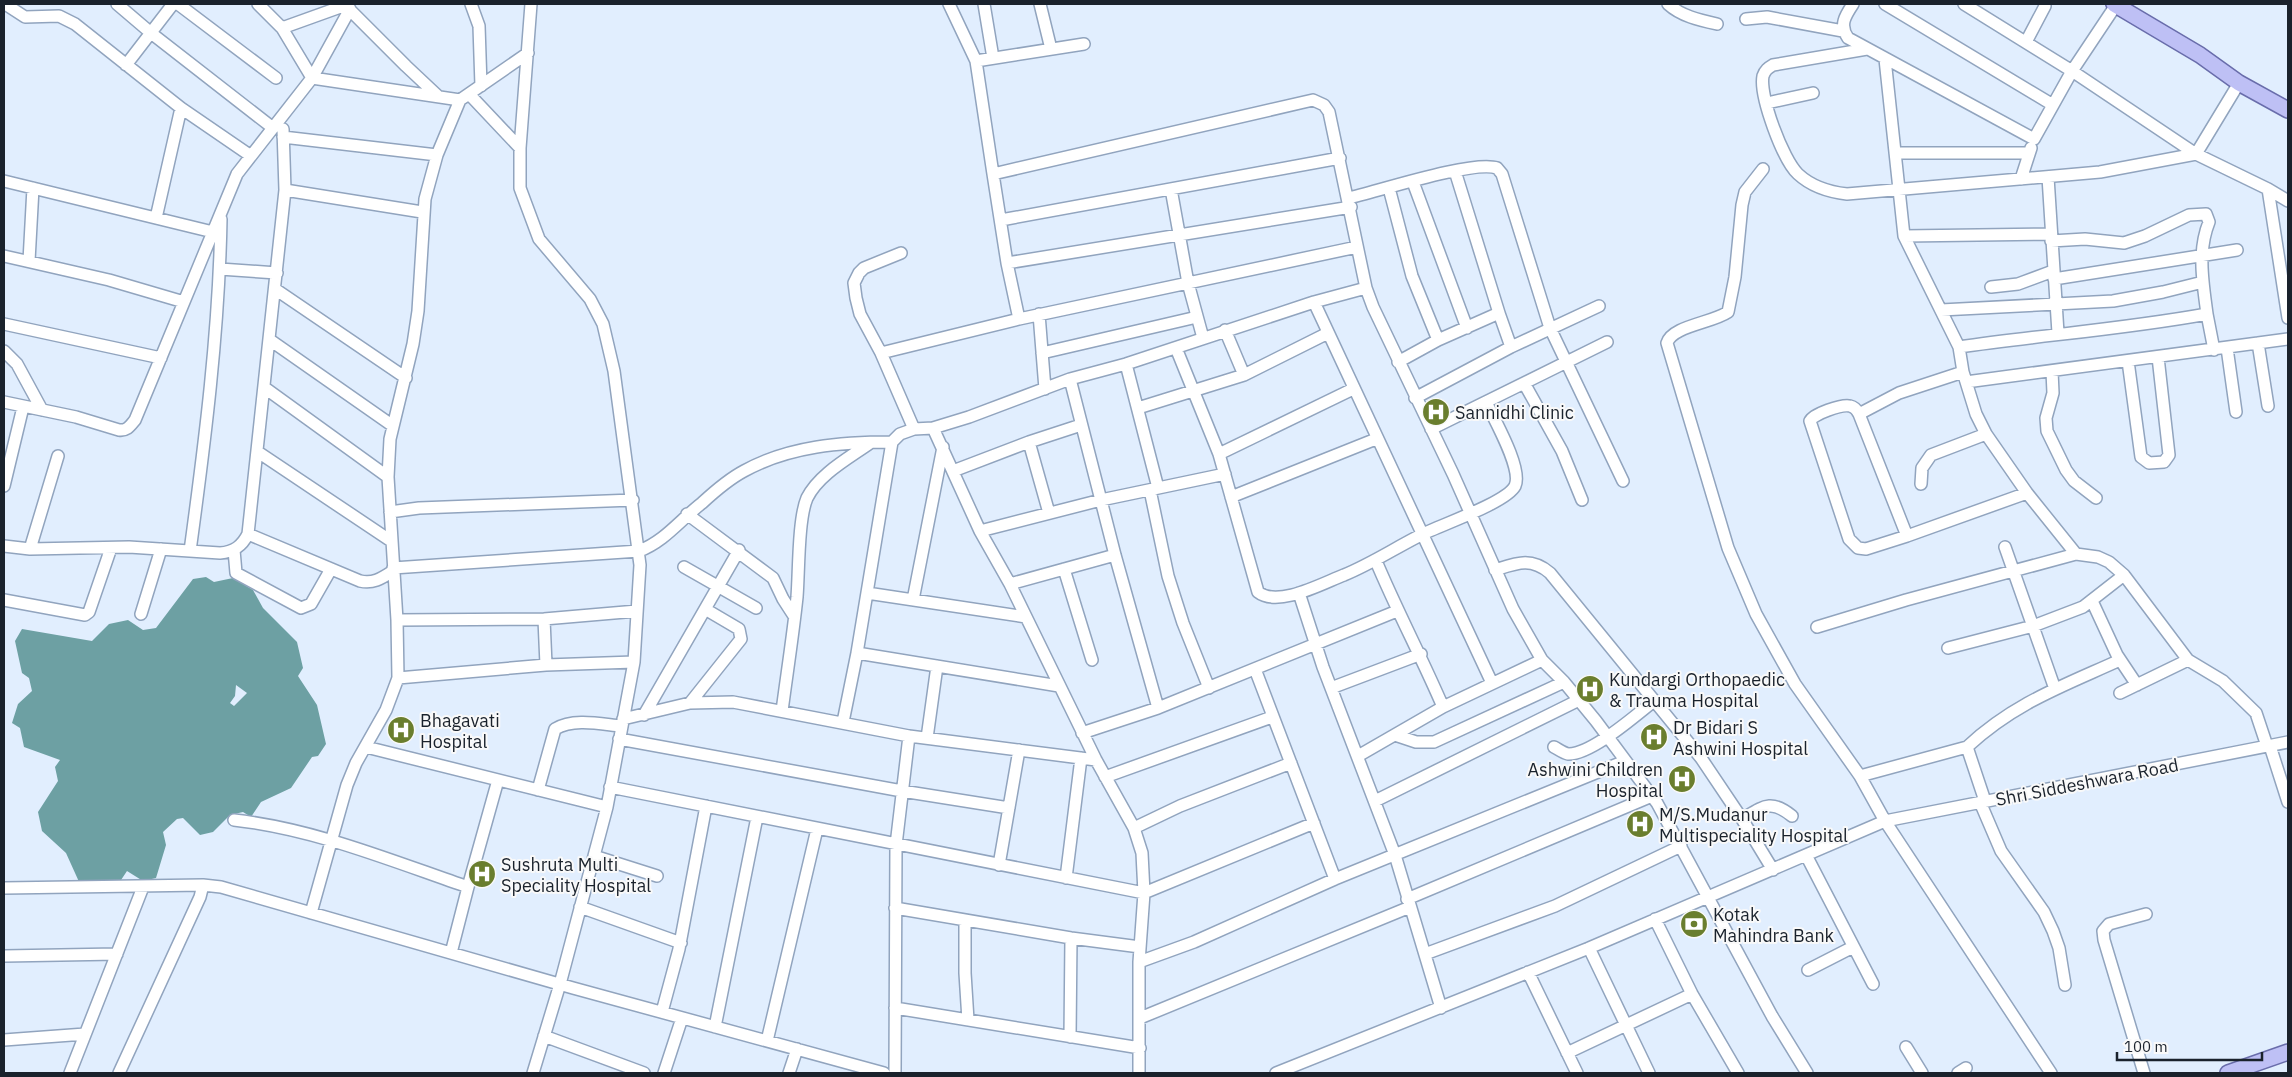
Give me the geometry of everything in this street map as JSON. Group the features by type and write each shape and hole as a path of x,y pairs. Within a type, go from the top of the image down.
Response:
{"main road":[{"path":"2115,4 2200,55 2239,83 2288,110"},
{"path":"2228,1073 2288,1052"}],"street":[{"path":"5,4 25,17 59,16 75,24 181,108 251,156"},
{"path":"117,4 150,33 273,128"},
{"path":"126,65 173,4"},
{"path":"178,4 276,78"},
{"path":"258,4 282,28 312,78"},
{"path":"472,4 478,26 481,86"},
{"path":"531,4 520,148 520,188 539,239 590,299 604,324 614,371 639,551 634,662 607,808 560,984 533,1073"},
{"path":"949,4 976,61 1007,263 1019,318"},
{"path":"984,4 993,58"},
{"path":"1040,4 1051,49"},
{"path":"1668,4 1691,18 1717,24"},
{"path":"1852,4 1845,16 1844,32 1848,38 2034,139"},
{"path":"1885,4 2053,105"},
{"path":"1964,4 2072,71 2196,154 2268,189 2288,202"},
{"path":"2021,179 2034,139 2072,71 2115,4"},
{"path":"2026,42 2044,5"},
{"path":"282,28 347,6"},
{"path":"4,402 76,417 124,430 135,420 237,174 312,78 347,6"},
{"path":"347,6 439,97"},
{"path":"1746,19 1767,17 1844,32"},
{"path":"976,61 1084,44"},
{"path":"1867,49 1774,65 1766,70 1763,76 1767,103 1782,151 1790,166 1799,175 1829,192 1847,194 2100,172 2196,154 2239,83"},
{"path":"311,912 333,842 347,785 386,710 398,678 397,620 388,477 390,439 406,378 418,311 422,212 436,155 464,97 528,54"},
{"path":"1885,59 1904,236 1959,347 1965,377 1976,414 1986,434 2027,493 2076,554"},
{"path":"312,78 439,97 464,97 520,148"},
{"path":"1767,103 1813,93"},
{"path":"993,174 1313,100 1324,105 1329,112 1340,158 1366,288 1398,362 1470,514 1512,609 1542,660 1579,700 1652,796 1681,846 1772,1016 1807,1073"},
{"path":"156,218 181,108"},
{"path":"4,546 30,549 161,549 220,553 234,550 244,541 248,534 258,452 285,190 282,116"},
{"path":"283,137 436,155"},
{"path":"1895,153 2029,153"},
{"path":"1000,220 1340,158"},
{"path":"1007,263 1179,235 1350,202 1389,188 1484,165 1497,168 1502,174 1550,328 1568,362 1623,481"},
{"path":"1763,169 1745,192 1735,277 1728,312 1718,318 1672,334 1667,343 1728,548 1756,614 1795,684 1860,776 1885,821 2051,1073"},
{"path":"1455,171 1498,314 1511,347"},
{"path":"2048,177 2058,333"},
{"path":"4,181 213,232"},
{"path":"1413,182 1466,328"},
{"path":"29,261 33,188"},
{"path":"1389,188 1412,276 1438,340"},
{"path":"1170,189 1188,283 1203,338"},
{"path":"2268,189 2288,318"},
{"path":"285,190 422,212"},
{"path":"1904,236 2051,237 2124,243 2145,236 2189,215 2203,213 2209,218 2202,256 2207,314 2214,350"},
{"path":"190,551 208,419 220,269 221,214"},
{"path":"881,353 1019,318 1357,248"},
{"path":"1991,286 2018,284 2054,275 2237,250"},
{"path":"901,254 864,268 854,283 860,314 881,353 914,429"},
{"path":"4,256 109,280 184,302"},
{"path":"220,269 277,273"},
{"path":"1941,310 2113,301 2163,292 2203,282"},
{"path":"843,722 857,653 892,442 900,434 914,429 933,428 969,417 1070,379 1126,364 1225,330 1366,288"},
{"path":"275,289 406,378"},
{"path":"1314,302 1376,439 1492,683"},
{"path":"1415,398 1511,347 1599,306"},
{"path":"1039,314 1045,389"},
{"path":"1398,362 1438,340 1498,314"},
{"path":"1959,347 2058,333 2119,328 2207,314"},
{"path":"1042,353 1197,317"},
{"path":"4,324 161,358"},
{"path":"1225,330 1244,375"},
{"path":"1138,408 1244,375 1328,333"},
{"path":"1859,414 1899,393 1965,377 2052,371 2288,339"},
{"path":"270,340 393,426"},
{"path":"1430,429 1607,342"},
{"path":"2258,343 2268,406"},
{"path":"1176,348 1219,454 1258,592 1271,598 1299,593 1376,561 1422,534 1470,514 1508,493 1515,486 1516,468 1486,402"},
{"path":"2227,348 2236,412"},
{"path":"4,351 17,364 42,410"},
{"path":"2128,361 2141,457 2149,463 2164,462 2170,455 2158,357"},
{"path":"1126,364 1138,408 1154,489 1168,576 1183,624 1209,688"},
{"path":"2052,371 2053,393 2046,418 2046,431 2066,470 2074,481 2096,498"},
{"path":"1070,379 1114,554 1158,708"},
{"path":"1524,382 1562,451 1582,500"},
{"path":"265,388 388,477"},
{"path":"1219,454 1353,389"},
{"path":"1907,536 1859,414 1852,406 1846,405 1816,414 1810,421 1849,539 1858,548 1866,549 1907,536 2027,493"},
{"path":"4,486 23,407"},
{"path":"953,471 1029,442 1081,425"},
{"path":"933,428 980,531 1010,584 1082,733 1134,828 1142,853 1144,893 1139,962 1139,1073"},
{"path":"1922,484 1922,468 1930,455 1986,434"},
{"path":"1231,497 1376,439"},
{"path":"248,534 369,583 377,581 393,569 639,551 655,545 664,538 687,514 728,481 765,460 813,448 871,442 892,442"},
{"path":"782,711 794,616 803,517 807,498 818,484 837,467 871,442"},
{"path":"1029,442 1049,513"},
{"path":"913,600 943,447"},
{"path":"258,452 391,541"},
{"path":"30,549 58,456"},
{"path":"980,531 1101,500 1225,474"},
{"path":"390,512 419,508 633,500"},
{"path":"687,514 738,550 773,578 794,616"},
{"path":"2005,547 2055,689"},
{"path":"4,600 85,615 89,612 111,548"},
{"path":"142,614 161,549"},
{"path":"234,550 236,572 301,608 311,604 331,569"},
{"path":"644,715 738,550"},
{"path":"1010,584 1114,554"},
{"path":"1818,627 2076,554 2098,557 2109,562 2124,575 2188,660 2222,681 2256,713 2288,802"},
{"path":"1376,561 1397,611 1421,654 1443,707"},
{"path":"1495,570 1528,563 1540,565 1550,573 1701,758 1742,819 1773,870"},
{"path":"684,566 756,608"},
{"path":"1064,569 1092,660"},
{"path":"1948,648 2033,626 2083,607 2124,575"},
{"path":"867,593 1026,617"},
{"path":"1299,593 1315,644 1395,855 1441,1008"},
{"path":"2092,601 2120,660 2137,685"},
{"path":"690,703 741,639 742,633 739,629 705,609"},
{"path":"397,620 544,619 637,611"},
{"path":"1082,733 1158,708 1397,611"},
{"path":"544,619 546,665"},
{"path":"857,653 1060,686"},
{"path":"1332,688 1421,654"},
{"path":"1358,756 1443,707 1542,660"},
{"path":"1860,776 1967,747 1989,726 2022,705 2120,660"},
{"path":"2120,693 2188,660"},
{"path":"398,678 546,665 634,662"},
{"path":"927,738 937,666"},
{"path":"1255,669 1335,879"},
{"path":"1395,735 1416,742 1434,742 1564,682"},
{"path":"1375,801 1579,700"},
{"path":"1554,747 1564,753 1577,753 1608,736 1654,701"},
{"path":"538,790 554,729 563,724 622,722 690,703 733,702 909,736 1096,760"},
{"path":"1105,777 1272,717"},
{"path":"895,1073 896,845 909,736"},
{"path":"619,739 902,791 1009,808"},
{"name":"Shri Siddeshwara Road","path":"1276,1073 1590,948 1885,821 2288,742"},
{"path":"366,746 607,808"},
{"path":"1967,747 1983,802 2001,851 2044,912 2053,931 2059,948 2066,985"},
{"path":"999,865 1019,750"},
{"path":"1066,878 1081,758"},
{"path":"1139,962 1194,942 1335,879 1625,760"},
{"path":"1134,828 1180,806 1291,763"},
{"path":"451,953 498,780"},
{"path":"610,787 1144,893 1314,823"},
{"path":"1140,1018 1409,903 1652,796"},
{"path":"1742,819 1758,810 1773,805 1780,807 1792,816"},
{"path":"662,1012 681,943 706,806"},
{"path":"715,1027 757,817"},
{"path":"234,820 256,822 333,842 468,887"},
{"path":"767,1041 817,829"},
{"path":"1425,954 1555,906 1681,846"},
{"path":"1806,855 1873,984"},
{"path":"594,856 657,876"},
{"path":"119,1073 200,897 203,885"},
{"path":"4,888 203,885 221,887 767,1041 854,1069 884,1073"},
{"path":"70,1073 143,887"},
{"path":"580,907 681,943"},
{"path":"896,908 1071,938 1140,947"},
{"path":"2144,1073 2104,940 2103,931 2109,924 2146,914"},
{"path":"1655,919 1692,994 1738,1073"},
{"path":"965,920 965,973 968,1020"},
{"path":"1070,1037 1071,938"},
{"path":"1808,970 1853,947"},
{"path":"1590,948 1649,1073"},
{"path":"4,956 117,954"},
{"path":"1528,972 1577,1073"},
{"path":"1567,1053 1692,994"},
{"path":"895,1008 1140,1048"},
{"path":"664,1073 682,1018"},
{"path":"4,1040 85,1034"},
{"path":"544,1036 644,1073"},
{"path":"1906,1047 1922,1073"},
{"path":"789,1073 797,1050"}],"shaded area":[{"path":"206,577 214,582 233,578 253,590 263,608 297,642 303,668 298,676 317,705 326,744 318,756 312,757 291,788 261,802 251,817 243,812 230,815 213,832 200,835 183,818 177,819 163,832 166,845 156,878 143,881 127,871 117,886 80,884 66,853 42,831 38,812 58,781 55,767 60,760 24,747 20,728 12,723 18,704 32,691 29,678 22,673 15,641 22,629 92,641 109,624 128,620 143,630 156,628 193,579","holes":["236,685 247,693 234,706 230,703 235,696"]}],"place":[{"name":"Sannidhi Clinic","path":"1436,412"},
{"name":"Kundargi Orthopaedic & Trauma Hospital","path":"1590,689"},
{"name":"Bhagavati Hospital","path":"401,730"},
{"name":"Dr Bidari S Ashwini Hospital","path":"1654,737"},
{"name":"Ashwini Children Hospital","path":"1682,779"},
{"name":"M/S.Mudanur Multispeciality Hospital","path":"1640,824"},
{"name":"Sushruta Multi Speciality Hospital","path":"482,874"},
{"name":"Kotak Mahindra Bank","path":"1694,924"}]}
